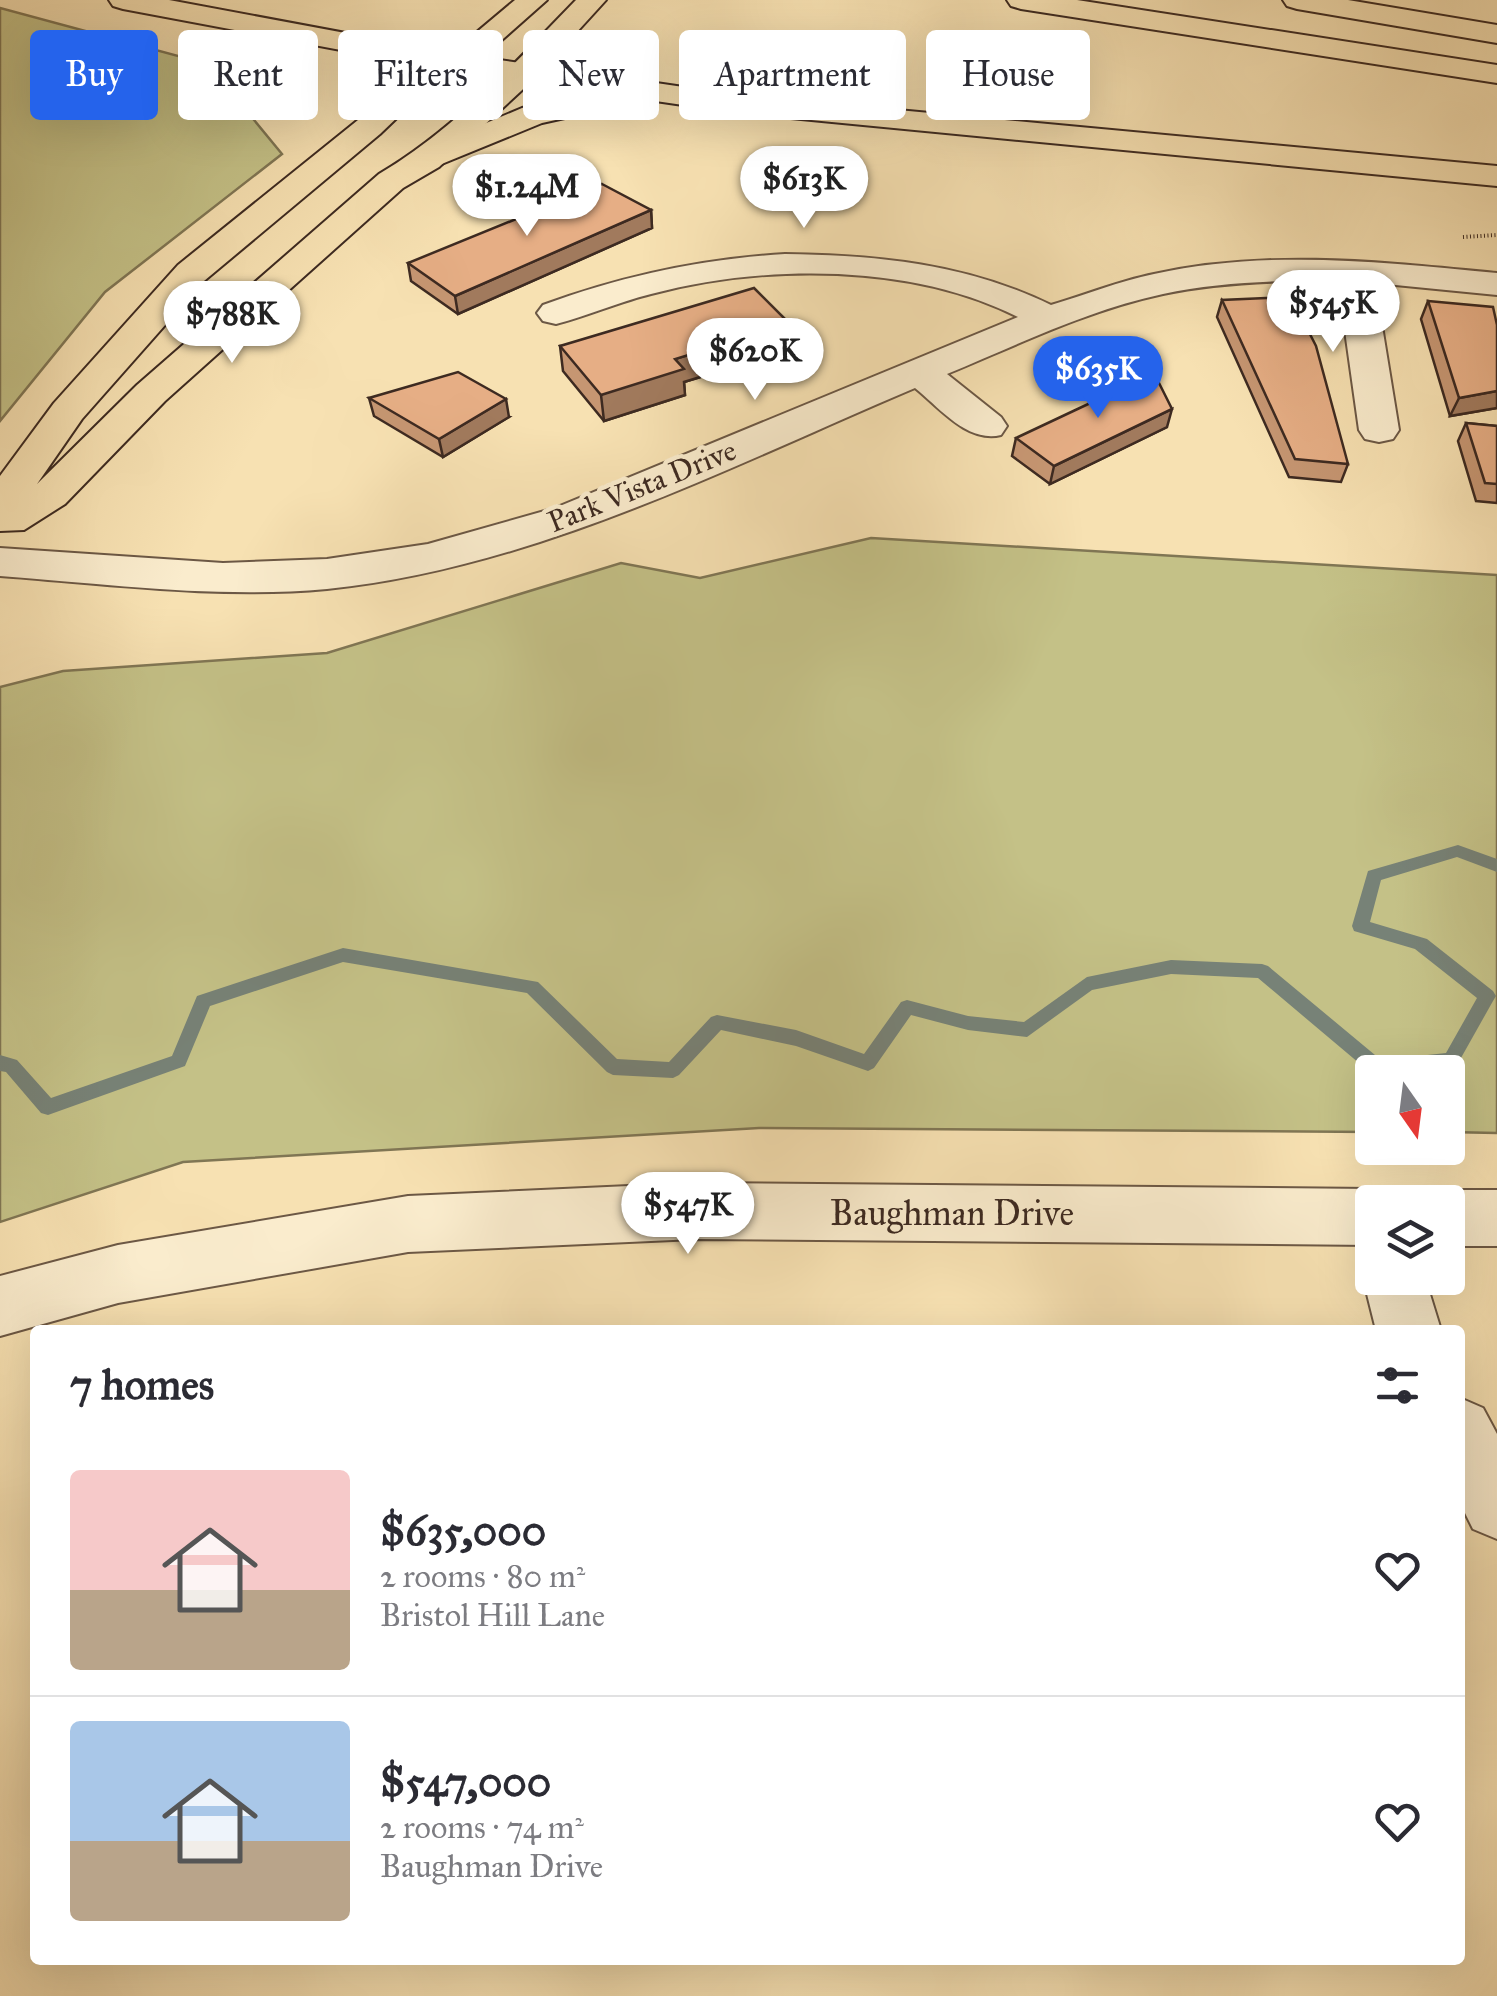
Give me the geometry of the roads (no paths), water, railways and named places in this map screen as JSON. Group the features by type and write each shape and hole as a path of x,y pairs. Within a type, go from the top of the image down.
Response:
{"main road":[{"path":"124,0 338,40"},
{"path":"498,30 534,0"},
{"path":"563,30 592,0"},
{"path":"1021,0 1497,74"},
{"path":"1297,0 1497,34"},
{"path":"503,69 523,72"},
{"path":"427,160 523,72"},
{"path":"4,527 50,495 151,394 391,182 427,160 533,114 610,98 679,101"},
{"path":"4,527 13,488 68,411 191,274 376,120"},
{"path":"906,120 1497,176"}],"street":[{"path":"556,314 608,292 733,266 809,264 889,269 977,286 1048,318"},
{"name":"Park Vista Drive","path":"0,562 223,578 327,574 429,558 570,518 1048,318 1157,284 1272,269 1354,270 1497,284"},
{"path":"1354,270 1379,430"},
{"path":"920,372 987,426"},
{"name":"Baughman Drive","path":"0,1306 118,1274 408,1224 695,1211 1355,1217"},
{"path":"1465,1218 1497,1218"},
{"path":"1397,1295 1406,1325"},
{"path":"1465,1442 1497,1505"}],"waterway":[{"path":"0,1063 11,1065 48,1107 179,1061 203,1001 343,955 532,987 613,1067 673,1070 717,1022 796,1038 868,1063 907,1007 968,1023 1027,1030 1087,984 1171,967 1262,971 1378,1068 1451,1060 1487,996 1421,944 1360,926 1374,876 1458,851 1497,866"}]}
